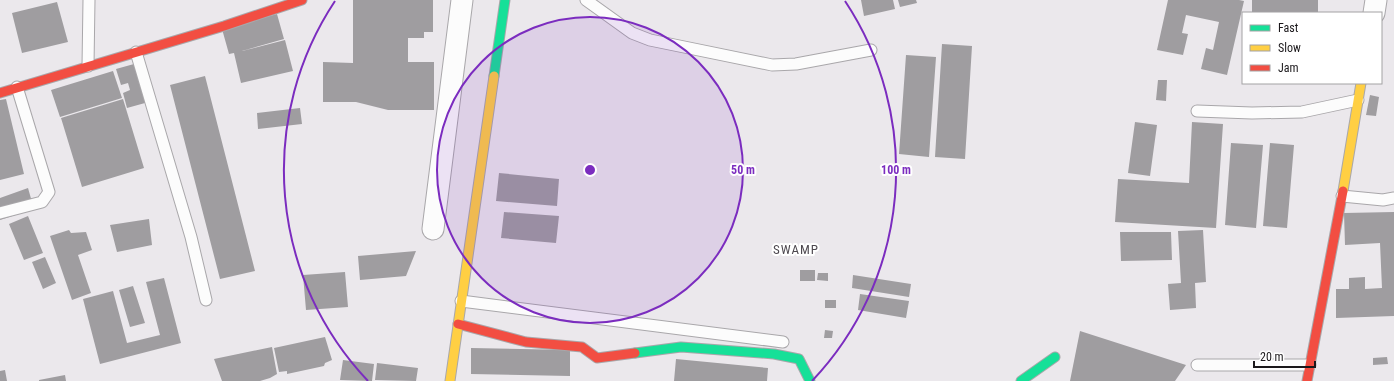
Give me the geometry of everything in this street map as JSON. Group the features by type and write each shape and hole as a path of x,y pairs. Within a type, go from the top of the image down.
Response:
{"street":[{"path":"0,93 224,26 302,0"},
{"path":"433,229 462,0"},
{"path":"450,381 505,0"},
{"path":"1374,12 1376,0"},
{"path":"1307,381 1342,196 1361,84"},
{"path":"458,324 526,342 582,347 597,358 681,347 774,354 799,359 810,381"},
{"path":"1021,381 1055,357"}],"lane":[{"path":"88,66 89,0"},
{"path":"586,0 632,33 650,40 772,65 796,64 871,50"},
{"path":"136,52 191,237 206,300"},
{"path":"0,213 42,202 49,192 17,87"},
{"path":"1198,111 1252,113 1302,112 1358,100"},
{"path":"1342,196 1383,200 1394,198"},
{"path":"461,301 783,342"},
{"path":"1198,365 1310,365"}],"building":[{"path":"353,0 433,0 433,32 424,32 424,38 408,38 408,62 434,62 434,110 388,110 356,102 323,102 323,62 353,63"},
{"path":"861,0 893,0 895,9 864,16"},
{"path":"898,0 916,0 917,3 900,7"},
{"path":"1168,0 1244,1 1227,75 1201,69 1206,48 1213,50 1219,22 1186,15 1182,33 1188,34 1183,55 1157,50"},
{"path":"1252,0 1318,0 1318,12 1252,12"},
{"path":"57,2 68,42 22,53 12,13"},
{"path":"277,14 284,39 242,51 285,40 293,71 241,83 234,53 229,54 222,29"},
{"path":"942,44 972,46 965,159 935,157"},
{"path":"906,55 936,57 929,157 899,154"},
{"path":"134,64 145,103 127,108 123,93 130,90 128,83 121,85 116,69"},
{"path":"113,71 122,98 60,117 51,90"},
{"path":"205,76 255,271 220,279 170,85"},
{"path":"1158,80 1167,80 1166,101 1156,100"},
{"path":"1370,95 1379,97 1376,116 1366,115"},
{"path":"6,99 24,174 0,180 0,100"},
{"path":"123,99 144,168 82,187 61,118"},
{"path":"300,108 302,124 258,129 257,113"},
{"path":"1135,122 1157,125 1150,176 1128,173"},
{"path":"1192,122 1223,124 1216,228 1115,222 1118,179 1189,183"},
{"path":"1231,143 1263,145 1256,228 1225,225"},
{"path":"1270,143 1294,145 1287,228 1263,226"},
{"path":"499,173 559,179 557,206 496,201"},
{"path":"28,188 34,209 0,220 0,198"},
{"path":"504,212 559,216 556,243 501,238"},
{"path":"1394,212 1394,316 1336,318 1336,289 1349,289 1349,278 1365,277 1365,289 1382,288 1380,243 1345,245 1344,213"},
{"path":"28,216 43,253 24,260 9,224"},
{"path":"149,219 152,245 117,252 110,225"},
{"path":"69,230 71,233 86,232 92,250 78,255 91,293 72,300 50,236"},
{"path":"1203,230 1206,282 1195,283 1196,308 1170,310 1168,284 1181,283 1178,231"},
{"path":"1120,232 1171,232 1172,260 1121,261"},
{"path":"416,251 406,276 360,280 358,256"},
{"path":"45,257 56,283 43,289 32,262"},
{"path":"800,270 815,270 815,281 800,281"},
{"path":"345,272 348,307 306,310 303,275"},
{"path":"818,273 828,273 828,281 817,280"},
{"path":"853,275 911,284 909,297 852,288"},
{"path":"164,278 181,343 100,364 83,299 113,291 127,343 160,335 146,282"},
{"path":"133,286 145,323 130,327 119,290"},
{"path":"860,294 909,301 906,318 858,310"},
{"path":"825,300 836,300 836,308 825,308"},
{"path":"825,330 833,331 832,338 824,338"},
{"path":"1080,331 1186,365 1175,381 1070,381"},
{"path":"325,337 332,360 325,363 324,366 287,374 287,371 279,372 274,348"},
{"path":"272,347 277,374 260,381 222,381 214,359"},
{"path":"471,348 570,350 570,376 471,374"},
{"path":"1387,357 1388,364 1373,365 1373,358"},
{"path":"676,359 768,368 767,381 674,381"},
{"path":"343,360 374,364 372,381 340,380"},
{"path":"377,363 418,368 416,381 375,380"},
{"path":"5,370 7,381 0,381 0,371"},
{"path":"65,375 66,381 39,381 39,380"}],"traffic: fast":[{"path":"494,76 505,0"},
{"path":"635,353 681,347 774,354 799,359 810,381"},
{"path":"1021,381 1055,357"}],"traffic: slow":[{"path":"450,381 494,76"},
{"path":"1343,191 1361,84"}],"traffic: jam":[{"path":"0,93 224,26 302,0"},
{"path":"1307,381 1343,191"},
{"path":"458,324 526,342 582,347 597,358 635,353"}],"district":[{"name":"SWAMP","path":"796,249"}]}
